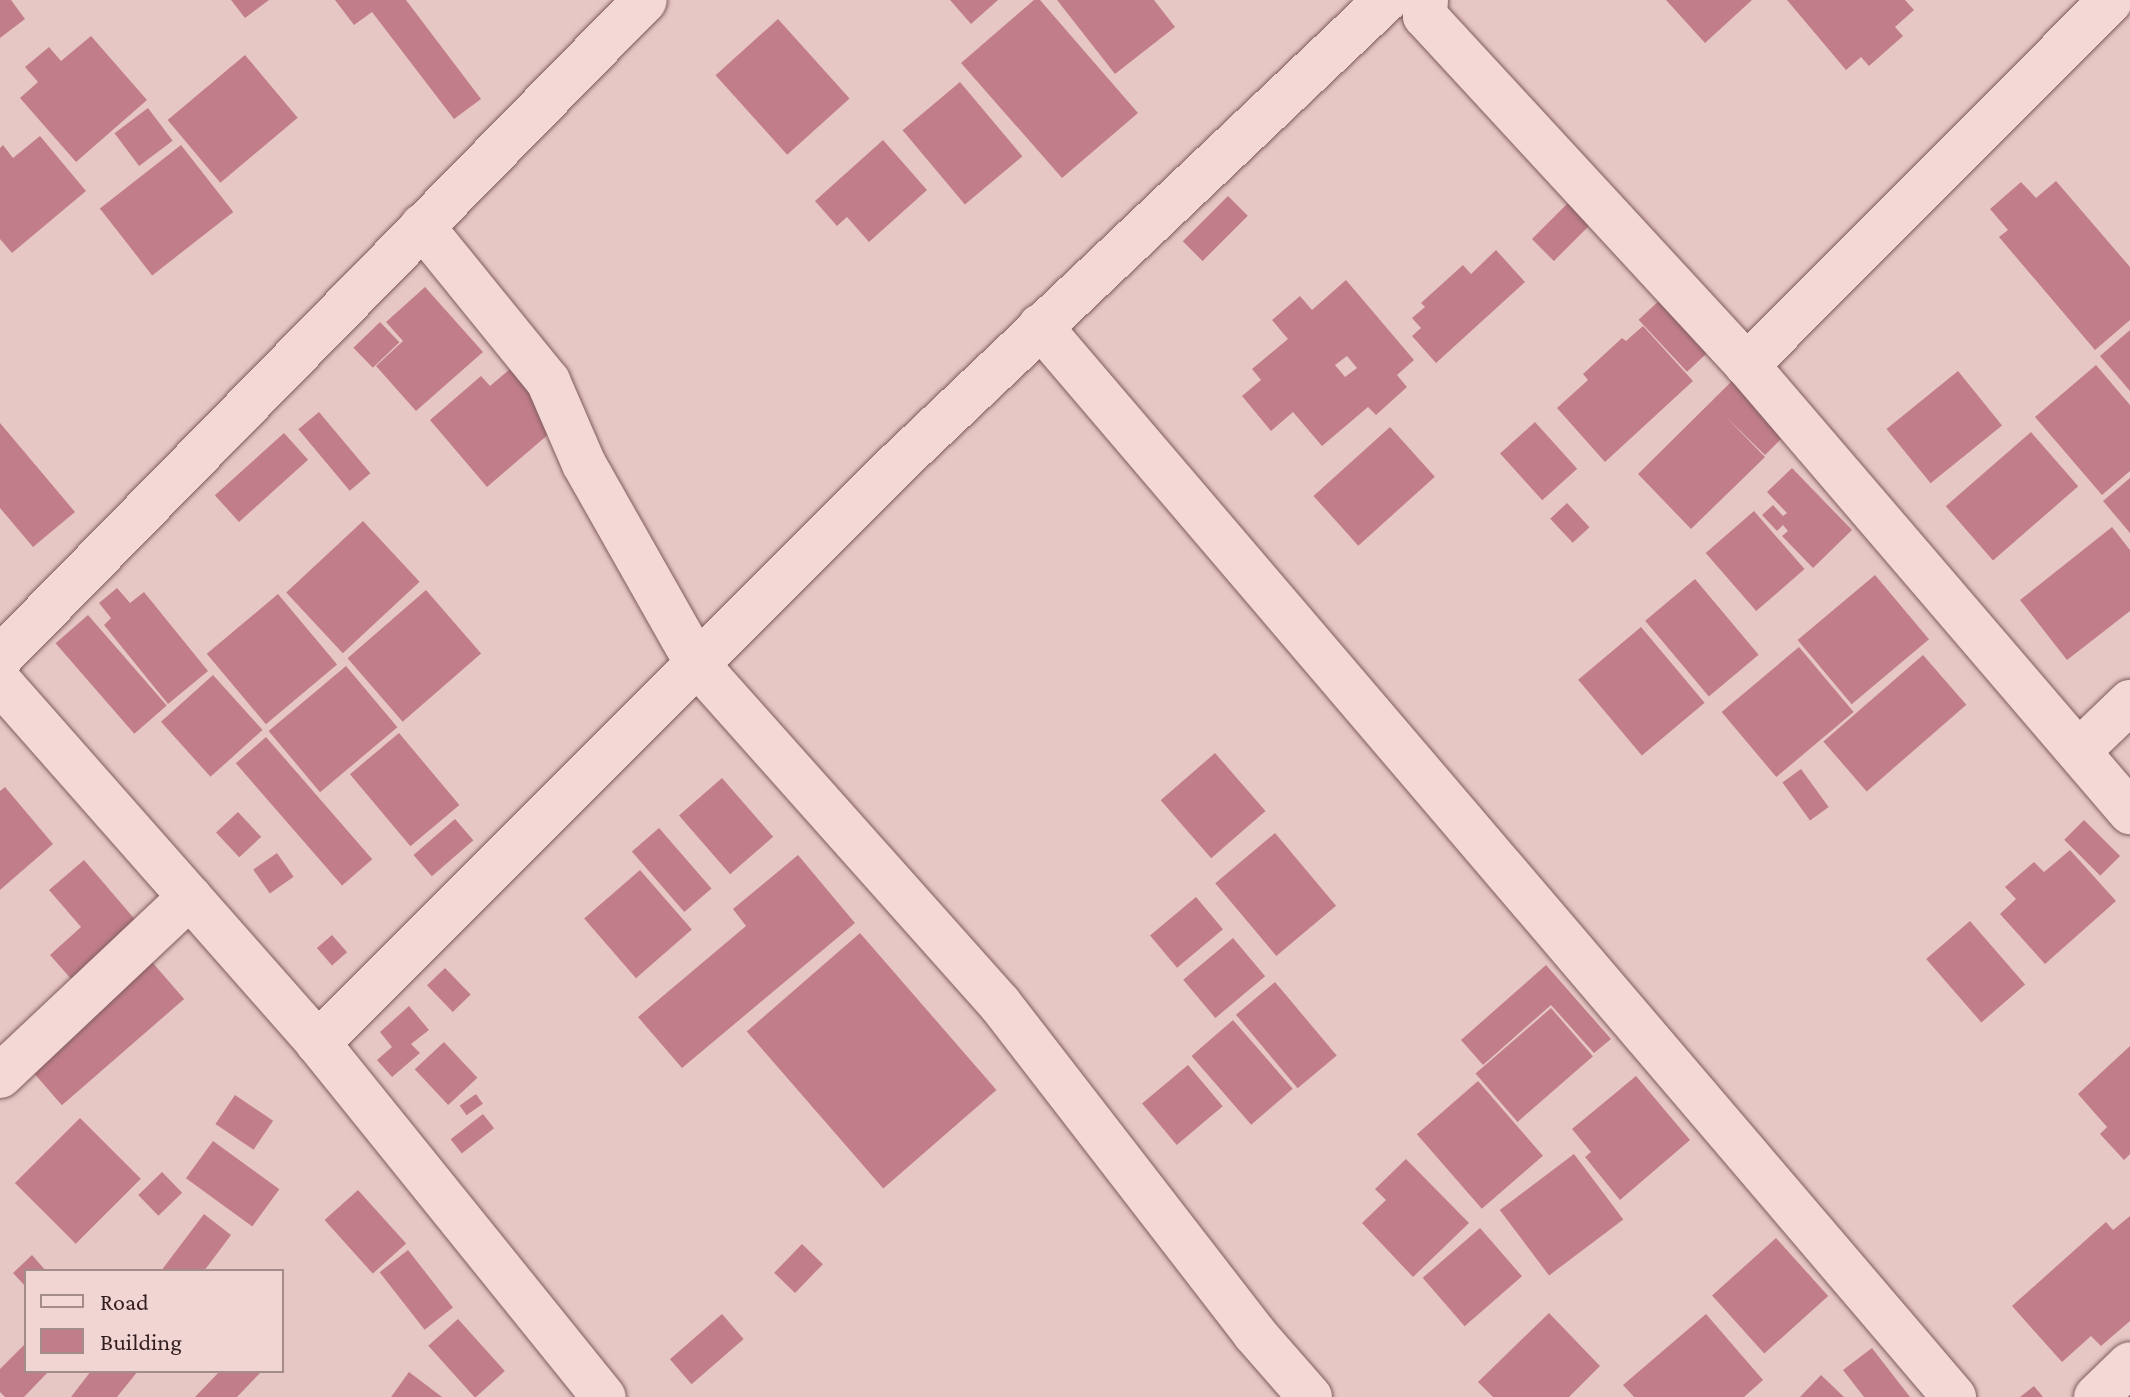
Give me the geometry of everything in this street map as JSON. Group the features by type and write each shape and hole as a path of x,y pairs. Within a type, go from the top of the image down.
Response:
{"street":[{"path":"0,658 645,0"},
{"path":"1747,365 2111,0"},
{"path":"318,1043 1040,326 1398,11 1747,365 2130,812"},
{"path":"422,226 548,381 584,464 697,664 1000,1004 1254,1333 1310,1397"},
{"path":"1040,326 1954,1397"},
{"path":"0,682 318,1043 604,1397"},
{"path":"2079,751 2130,702"},
{"path":"0,1076 190,897"},
{"path":"2096,1397 2130,1364"}],"building":[{"path":"0,0 11,0 25,19 0,38"},
{"path":"231,0 269,0 245,18"},
{"path":"335,0 406,0 481,99 454,119 372,12 354,25"},
{"path":"950,0 998,0 971,24"},
{"path":"1034,0 1040,0 1138,113 1062,178 961,63"},
{"path":"1057,0 1154,0 1175,27 1115,74"},
{"path":"1666,0 1752,0 1705,43"},
{"path":"1787,0 1905,0 1914,10 1895,27 1903,36 1869,66 1861,57 1846,70"},
{"path":"778,19 850,99 787,155 716,75"},
{"path":"91,36 147,100 76,162 20,98 38,82 25,67 49,47 61,61"},
{"path":"245,55 298,118 220,183 168,120"},
{"path":"960,82 1022,156 965,205 903,130"},
{"path":"148,108 173,141 139,166 114,133"},
{"path":"40,136 86,191 12,253 0,239 0,148 3,145 13,158"},
{"path":"883,140 927,190 869,242 847,217 837,226 815,201"},
{"path":"181,145 233,212 152,275 100,208"},
{"path":"2056,181 2130,267 2130,320 2095,350 1999,237 2008,230 1990,209 2021,182 2036,198"},
{"path":"1228,196 1248,216 1203,261 1183,241"},
{"path":"1568,203 1590,225 1554,261 1532,239"},
{"path":"1496,250 1525,282 1436,363 1412,336 1421,328 1412,318 1425,307 1421,303 1463,265 1471,274"},
{"path":"1346,280 1414,360 1397,375 1407,387 1376,415 1368,407 1322,446 1293,412 1271,431 1242,396 1261,380 1252,369 1288,339 1272,320 1300,296 1312,310","holes":["1347,356 1357,368 1345,377 1335,365"]},
{"path":"425,287 483,352 416,411 376,366 403,341 386,322"},
{"path":"1662,298 1710,350 1687,372 1639,320"},
{"path":"380,322 399,342 373,368 353,348"},
{"path":"1643,326 1693,381 1605,462 1557,408 1588,380 1583,374 1622,338 1626,341"},
{"path":"2130,330 2130,391 2100,356"},
{"path":"2096,365 2130,405 2130,471 2102,495 2035,417"},
{"path":"510,369 558,426 487,487 430,420 481,376 490,386"},
{"path":"1958,371 2002,425 1931,483 1887,429"},
{"path":"1733,380 1786,434 1765,455 1726,417 1765,457 1691,529 1638,474"},
{"path":"319,412 370,473 350,491 298,429"},
{"path":"1535,422 1577,469 1542,500 1500,453"},
{"path":"0,423 75,512 33,547 0,508"},
{"path":"1390,427 1435,477 1358,546 1313,496"},
{"path":"2031,432 2078,486 1993,560 1946,506"},
{"path":"284,433 308,460 239,522 215,495"},
{"path":"1792,468 1852,530 1813,568 1782,536 1788,531 1783,525 1777,531 1762,515 1773,505 1783,516 1787,513 1767,492"},
{"path":"2130,478 2130,533 2103,501"},
{"path":"1567,503 1590,527 1573,543 1550,519"},
{"path":"1754,511 1805,569 1756,611 1706,553"},
{"path":"363,521 420,582 343,653 286,593"},
{"path":"2112,527 2130,550 2130,611 2067,660 2020,600"},
{"path":"1875,575 1929,639 1852,704 1798,640"},
{"path":"1695,579 1759,655 1709,697 1645,621"},
{"path":"117,588 130,603 144,592 208,671 168,704 104,625 111,618 99,603"},
{"path":"426,590 481,653 403,722 348,658"},
{"path":"278,594 337,664 266,724 207,654"},
{"path":"88,615 167,706 134,734 56,643"},
{"path":"1641,627 1705,703 1642,756 1578,680"},
{"path":"1799,647 1854,712 1776,777 1722,712"},
{"path":"1923,655 1966,705 1867,791 1823,742"},
{"path":"346,666 397,727 320,792 269,731"},
{"path":"213,675 263,730 210,777 161,722"},
{"path":"399,733 459,805 410,846 350,774"},
{"path":"266,737 372,859 342,886 236,763"},
{"path":"1215,753 1266,811 1211,858 1161,800"},
{"path":"1801,769 1829,807 1810,821 1782,783"},
{"path":"722,778 773,837 730,874 679,815"},
{"path":"5,787 53,844 0,890 0,791"},
{"path":"238,812 261,837 239,857 216,832"},
{"path":"455,819 473,840 432,876 413,855"},
{"path":"2084,820 2120,856 2100,876 2064,840"},
{"path":"659,828 711,888 684,912 632,852"},
{"path":"1275,833 1336,906 1276,956 1215,883"},
{"path":"2070,850 2116,901 2045,964 2000,914 2016,899 2005,887 2034,862 2044,872"},
{"path":"277,853 294,877 270,893 253,870"},
{"path":"798,855 855,923 682,1068 638,1017 746,926 733,909"},
{"path":"84,860 138,923 72,980 50,955 81,927 49,890"},
{"path":"640,870 692,930 636,978 584,919"},
{"path":"1196,897 1223,929 1177,968 1150,936"},
{"path":"1970,921 2025,984 1981,1022 1926,959"},
{"path":"860,933 996,1090 883,1188 747,1031"},
{"path":"332,935 347,952 332,965 317,948"},
{"path":"1233,938 1265,976 1215,1018 1183,980"},
{"path":"152,962 184,999 62,1105 30,1068"},
{"path":"1546,965 1611,1039 1594,1053 1551,1005 1483,1065 1461,1040"},
{"path":"445,968 471,995 453,1012 427,985"},
{"path":"1275,982 1337,1056 1298,1088 1236,1015"},
{"path":"409,1006 429,1030 411,1044 420,1053 392,1077 377,1060 392,1047 380,1032"},
{"path":"1551,1008 1593,1056 1518,1122 1476,1074"},
{"path":"1233,1020 1293,1089 1251,1125 1191,1056"},
{"path":"444,1042 477,1078 448,1105 415,1069"},
{"path":"2130,1046 2130,1154 2124,1160 2100,1134 2107,1127 2078,1094"},
{"path":"1188,1065 1223,1106 1177,1145 1142,1104"},
{"path":"1636,1076 1690,1140 1620,1200 1585,1157 1591,1152 1572,1129"},
{"path":"1478,1081 1543,1156 1482,1209 1417,1134"},
{"path":"476,1094 483,1104 466,1115 460,1105"},
{"path":"235,1095 273,1121 254,1150 215,1124"},
{"path":"483,1114 494,1128 462,1153 451,1139"},
{"path":"80,1118 141,1179 76,1244 15,1183"},
{"path":"213,1141 279,1189 252,1226 186,1178"},
{"path":"1574,1154 1623,1219 1549,1275 1500,1210"},
{"path":"1406,1159 1469,1223 1413,1277 1362,1223 1386,1200 1375,1189"},
{"path":"162,1172 182,1193 158,1216 138,1195"},
{"path":"358,1190 406,1244 373,1274 325,1220"},
{"path":"204,1214 231,1235 206,1269 163,1269"},
{"path":"2130,1216 2130,1321 2101,1346 2091,1336 2062,1362 2012,1306 2106,1222 2113,1230"},
{"path":"1480,1228 1522,1276 1465,1326 1423,1278"},
{"path":"1776,1238 1828,1296 1764,1354 1712,1296"},
{"path":"802,1244 823,1264 795,1293 774,1273"},
{"path":"408,1250 453,1308 425,1330 380,1272"},
{"path":"32,1255 44,1269 24,1269 24,1285 13,1273"},
{"path":"1549,1313 1600,1366 1569,1397 1493,1397 1478,1382"},
{"path":"722,1314 744,1339 692,1384 670,1359"},
{"path":"1706,1314 1763,1380 1744,1397 1634,1397 1623,1385"},
{"path":"458,1319 505,1371 474,1397 428,1346"},
{"path":"24,1345 24,1373 47,1373 24,1397 5,1397 0,1392 0,1369"},
{"path":"1872,1348 1910,1397 1864,1397 1843,1370"},
{"path":"409,1372 442,1397 391,1397"},
{"path":"89,1373 136,1373 117,1397 71,1397"},
{"path":"218,1373 260,1373 237,1397 195,1397"},
{"path":"1821,1375 1844,1397 1800,1397"},
{"path":"2034,1386 2043,1397 2020,1397"}]}
